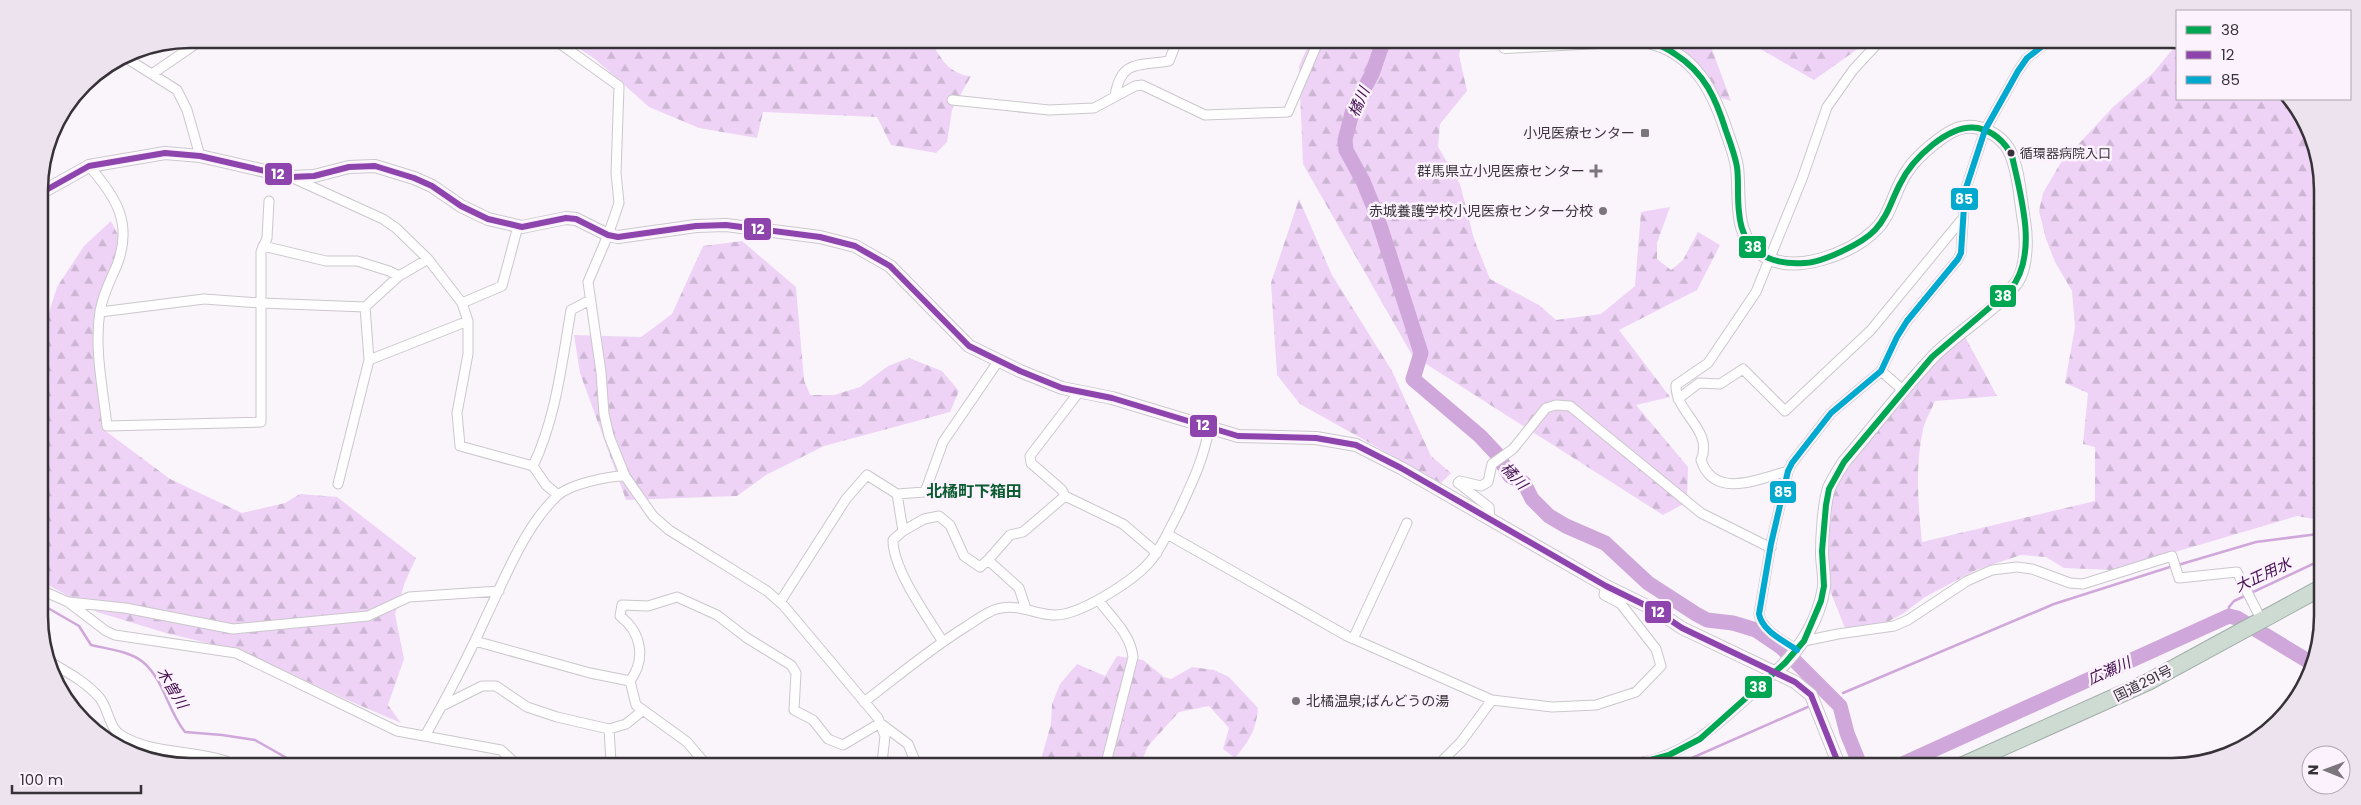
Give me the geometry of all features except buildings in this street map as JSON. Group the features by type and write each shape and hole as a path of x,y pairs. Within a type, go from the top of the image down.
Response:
{"highway":[{"name":"国道291号","path":"1981,757 2148,682 2314,592"}],"main road":[{"path":"1665,48 1690,64 1700,74 1716,99 1737,167 1739,214 1742,229 1755,251 1770,260 1783,264 1807,263 1862,241 1886,218 1908,168 1923,154 1958,129 1970,127 1985,130 1999,137 2008,148 2015,172 2025,228 2024,262 2019,279 1982,317 1932,357 1844,462 1829,489 1822,551 1824,586 1821,600 1799,648 1780,668"},
{"path":"48,189 89,166 166,153 200,156 291,177 314,176 349,167 383,167 432,186 478,215 518,226 532,226 566,218 576,219 608,236 618,237 696,226 726,225 820,237 855,246 890,266 970,346 1020,371 1062,388 1112,398 1238,436 1316,438 1356,444 1490,518 1606,586 1655,610 1682,628 1780,668 1811,695 1836,757"}],"street":[{"path":"152,74 190,48"},
{"path":"566,48 619,86 616,173 619,203 608,236 588,282 604,414 609,436 625,476 653,516 669,530 755,583 780,602 880,723 908,744 914,758"},
{"path":"1115,96 1119,79 1128,67 1147,62 1169,61 1174,48"},
{"path":"952,100 1049,110 1094,108 1135,86 1142,85 1204,114 1288,112 1315,48"},
{"path":"1788,471 1740,484 1716,481 1703,465 1701,460 1704,452 1702,435 1678,399 1676,385 1708,363 1719,351 1756,292 1770,260 1827,107 1853,70 1873,48"},
{"path":"2040,48 2027,58 2018,71 1985,130 1965,191 1961,252 1958,259 1902,329 1881,371 1831,412 1788,471 1771,548 1759,614 1760,621 1766,627 1799,648 1838,634 1894,626 1908,620 1967,581 1992,570 2017,567 2032,569 2070,583 2083,584 2172,557 2178,578 2237,572 2251,600 2255,625"},
{"path":"130,61 176,90 187,110 200,156"},
{"path":"89,166 109,188 123,224 125,242 116,266 105,287 100,312 98,348 107,426 261,422 261,252 267,238 269,201"},
{"path":"291,177 315,186 329,196 383,220 396,228 428,259 462,303 468,321 468,354 457,412 460,446 533,466 546,485 558,495"},
{"path":"1678,399 1699,383 1720,384 1743,369 1785,411 1871,330 1963,218"},
{"path":"462,303 502,286 518,226"},
{"path":"263,246 326,261 357,261 390,270 400,276"},
{"path":"100,312 204,299 365,307 400,276 428,259"},
{"path":"533,466 540,453 562,372 570,310 590,300"},
{"path":"338,484 369,360 365,307"},
{"path":"369,360 468,321"},
{"path":"780,602 846,499 867,474 897,494 925,492 943,442 997,363"},
{"path":"1881,371 1904,391"},
{"path":"1079,392 1030,456 1031,463 1062,490 1065,496 1123,524 1157,552"},
{"path":"1490,518 1489,507 1458,484 1460,481 1481,486 1488,482 1492,464 1513,449 1546,408 1556,405 1570,406 1701,513 1771,548"},
{"path":"864,702 943,642 988,613 1011,606 1054,615 1078,610 1099,601 1145,566 1157,552 1168,534 1198,470 1205,450 1209,428"},
{"path":"425,736 475,641 525,538 558,495 586,482 612,476 625,476"},
{"path":"897,494 903,531"},
{"path":"943,642 916,600 893,554 892,540 924,519 939,516 950,525 964,556 980,567 1010,536 1023,532 1065,496"},
{"path":"1353,639 1406,523"},
{"path":"1168,534 1353,639 1492,700 1552,707 1596,704 1636,692 1652,678 1661,666 1656,649 1621,604 1604,595 1606,586"},
{"path":"988,560 1019,588 1026,608"},
{"path":"68,602 124,608 233,629 368,616 409,597 499,591"},
{"path":"48,593 68,602 106,631 115,635 236,653 397,731 501,750 509,758"},
{"path":"630,681 638,671 641,655 637,637 627,621 620,616 622,606 648,606 677,597 717,615 747,638 791,665 796,673 794,710 813,720 828,740 843,745 880,723"},
{"path":"1099,601 1126,636 1134,657 1107,758"},
{"path":"475,641 590,673 630,681"},
{"path":"57,666 89,686 101,699 114,729 121,736 148,747 215,758"},
{"path":"1661,757 1700,739 1780,668"},
{"path":"630,681 636,705 687,742 700,758"},
{"path":"442,706 482,686 496,686 527,707 557,717 610,729 626,724 642,711"},
{"path":"1446,757 1461,742 1492,700"},
{"path":"880,723 885,736 883,758"},
{"path":"610,729 611,758"}],"green space":[{"path":"578,48 935,48 951,69 971,76 952,110 947,142 936,153 891,145 877,117 763,112 757,138 699,128 649,107 595,59"},
{"path":"1307,48 1461,48 1459,55 1467,91 1440,124 1438,147 1460,184 1474,239 1490,279 1539,305 1556,320 1601,314 1635,286 1641,212 1670,207 1657,243 1657,259 1671,270 1683,260 1698,232 1720,245 1697,290 1619,330 1670,397 1636,405 1688,467 1687,502 1663,515 1412,355 1303,164 1299,66"},
{"path":"1671,48 1711,48 1731,101 1718,97"},
{"path":"1759,48 1859,48 1814,80"},
{"path":"2174,48 2176,48 2176,100 2281,100 2299,127 2306,144 2311,162 2314,190 2314,519 2297,516 2114,570 2064,568 2046,557 2021,555 1976,570 1925,597 1904,613 1882,625 1845,628 1829,588 1826,550 1830,505 1839,478 1907,392 1963,333 1997,396 1935,401 1924,426 1920,444 1918,500 1922,542 2095,501 2095,447 2083,444 2088,393 2065,383 2075,327 2072,291 2055,262 2046,239 2039,211 2043,193 2060,164 2113,107 2153,73"},
{"path":"1299,199 1332,275 1392,371 1431,456 1451,473 1441,483 1300,404 1277,375 1271,283"},
{"path":"111,221 121,241 97,302 93,347 103,429 170,479 242,513 285,503 300,494 337,497 416,558 405,582 395,614 404,659 388,705 401,723 245,652 166,633 97,612 48,585 48,316 57,287 84,246"},
{"path":"742,241 796,287 804,380 810,395 834,395 860,387 888,366 909,358 942,371 959,391 950,412 824,446 766,475 737,496 626,500 580,373 574,335 641,337 672,314 703,246"},
{"path":"1117,656 1143,660 1164,677 1171,679 1192,667 1214,670 1229,677 1258,708 1254,729 1234,757 1223,749 1229,728 1209,706 1179,712 1148,746 1143,758 1042,758 1051,724 1052,704 1060,684 1077,664 1105,676"}],"waterway":[{"name":"橘川","path":"1381,48 1372,74 1353,109 1345,140 1346,150 1363,181 1376,213 1421,353 1413,379 1480,436 1496,453 1510,476 1524,483 1532,499 1549,516 1566,526 1605,543 1648,583 1696,614 1707,620 1733,623 1756,630 1781,647 1840,706 1847,733 1857,757"},
{"path":"2178,565 2256,542 2314,535"},
{"name":"大正用水","path":"2229,616 2229,607 2234,601 2314,563"},
{"path":"1843,693 2054,604 2173,566"},
{"name":"木曽川","path":"48,608 79,626 91,645 125,653 143,662 156,678 174,715 185,732 255,740 287,758"},
{"name":"広瀬川","path":"1917,757 2229,616 2237,618 2306,660"},
{"path":"1694,757 1810,706"}],"transit line":[{"name":"38","path":"1661,757 1700,739 1785,663 1804,641 1821,601 1824,586 1822,551 1829,489 1844,462 1932,357 2010,290 2019,276 2024,260 2026,243 2023,207 2012,156 1999,138 1990,132 1978,128 1967,128 1955,131 1944,137 1922,154 1906,174 1879,225 1861,241 1831,256 1812,262 1791,263 1768,258 1751,246 1745,237 1738,206 1736,162 1713,98 1702,78 1685,61 1665,48"},
{"name":"85","path":"1797,650 1764,626 1759,614 1771,544 1788,471 1792,463 1831,413 1881,371 1907,321 1958,259 1961,253 1965,191 1985,130 2018,71 2027,58 2040,48"},
{"name":"12","path":"48,189 89,166 165,153 200,156 291,177 314,176 349,167 375,166 414,178 432,186 461,206 488,219 522,227 566,218 576,219 608,235 618,237 696,226 726,225 820,237 855,246 890,266 969,346 1020,371 1062,388 1112,398 1238,436 1316,438 1356,445 1401,468 1606,586 1655,610 1682,628 1795,682 1811,695 1836,757"}],"place":[{"name":"小児医療センター","path":"1645,133"},
{"name":"循環器病院入口","path":"2011,153"},
{"name":"群馬県立小児医療センター","path":"1596,171"},
{"name":"赤城養護学校小児医療センター分校","path":"1603,211"},
{"name":"北橘温泉;ばんどうの湯","path":"1296,701"}],"district":[{"name":"北橘町下箱田","path":"974,491"}]}
